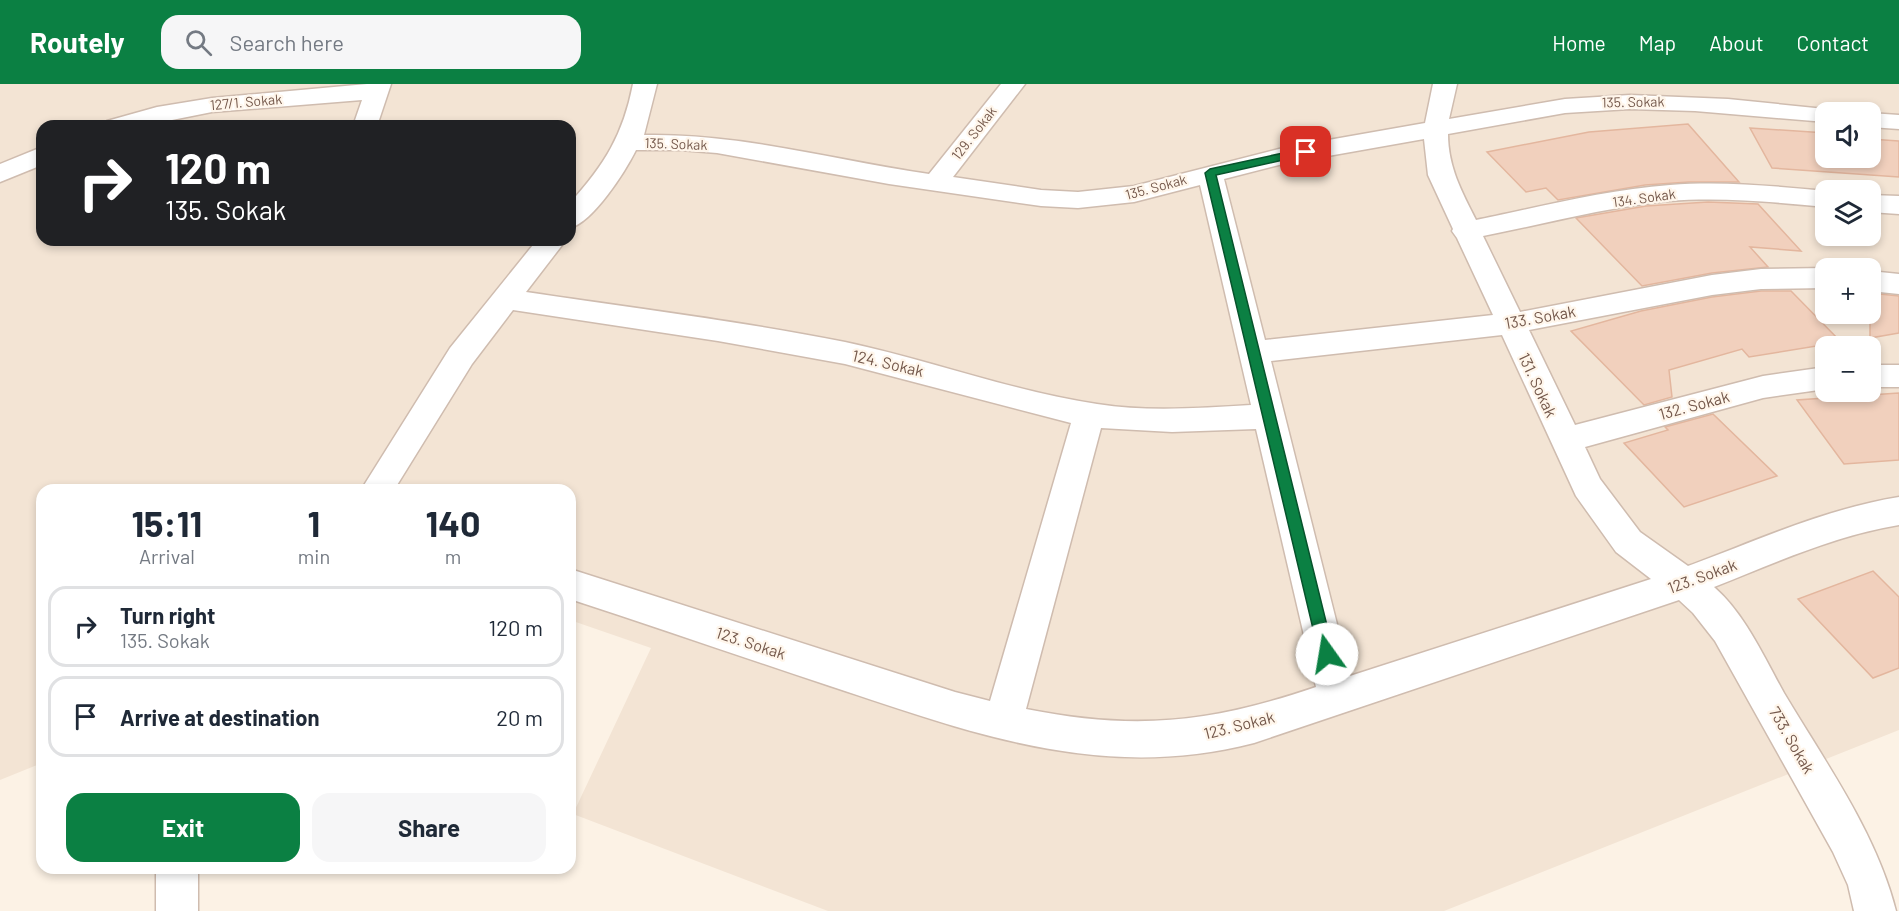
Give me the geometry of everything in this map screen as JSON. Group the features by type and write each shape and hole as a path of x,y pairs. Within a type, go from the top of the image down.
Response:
{"street":[{"path":"576,212 609,176 624,155 627,142 635,129 645,84"},
{"name":"129. Sokak","path":"935,183 1014,84"},
{"name":"131. Sokak","path":"1445,84 1437,113 1436,157 1441,175 1465,231 1509,324 1588,487 1628,542 1685,583"},
{"path":"367,120 379,88"},
{"name":"127/1. Sokak","path":"136,120 157,114 212,105 379,88"},
{"name":"135. Sokak","path":"627,142 717,145 935,183 1041,198 1077,200 1104,199 1134,194 1283,156 1565,106 1617,101 1661,101 1815,114"},
{"path":"1881,121 1899,122"},
{"path":"0,174 36,158"},
{"path":"1210,173 1337,697"},
{"name":"134. Sokak","path":"1465,231 1633,197 1671,193 1762,193 1815,198"},
{"path":"1881,203 1899,205"},
{"path":"381,484 461,356 547,246"},
{"name":"133. Sokak","path":"1254,352 1509,324 1712,285 1761,279 1815,278"},
{"path":"1881,282 1899,284"},
{"name":"124. Sokak","path":"504,300 845,353 901,365 1089,414 1136,420 1270,416"},
{"path":"1881,376 1899,376"},
{"name":"132. Sokak","path":"1565,440 1763,387 1815,380"},
{"path":"1003,722 1089,414"},
{"name":"123. Sokak","path":"576,586 955,710 1037,731 1121,741 1181,739 1248,726 1685,583 1846,522 1899,511"},
{"name":"733. Sokak","path":"1685,583 1706,602 1728,630 1847,838 1868,882 1875,911"},
{"path":"177,874 177,911"}],"shaded area":[{"path":"0,84 1899,84 1899,730 1444,911 828,911 576,815 576,808 651,648 576,622 576,484 36,484 36,765 0,780"}],"building":[{"path":"1688,124 1739,182 1645,185 1558,200 1546,188 1526,192 1487,152 1589,132"},
{"path":"1750,128 1815,132 1815,168 1881,168 1881,140 1899,141 1899,177 1772,168"},
{"path":"1708,202 1758,204 1801,251 1750,247 1768,267 1712,273 1642,286 1576,218 1646,206"},
{"path":"1761,291 1791,291 1815,315 1815,324 1823,324 1835,336 1815,336 1815,346 1749,357 1742,349 1669,370 1672,397 1644,405 1571,331 1641,311 1712,297"},
{"path":"1881,294 1899,296 1899,333 1870,336 1870,324 1881,324"},
{"path":"1899,393 1899,460 1844,464 1797,400 1881,402 1881,394"},
{"path":"1713,414 1777,476 1684,507 1624,443 1668,430 1665,427"},
{"path":"1873,571 1899,597 1899,668 1873,678 1798,599"}],"route":[{"path":"1306,152 1210,173 1327,654"}]}
